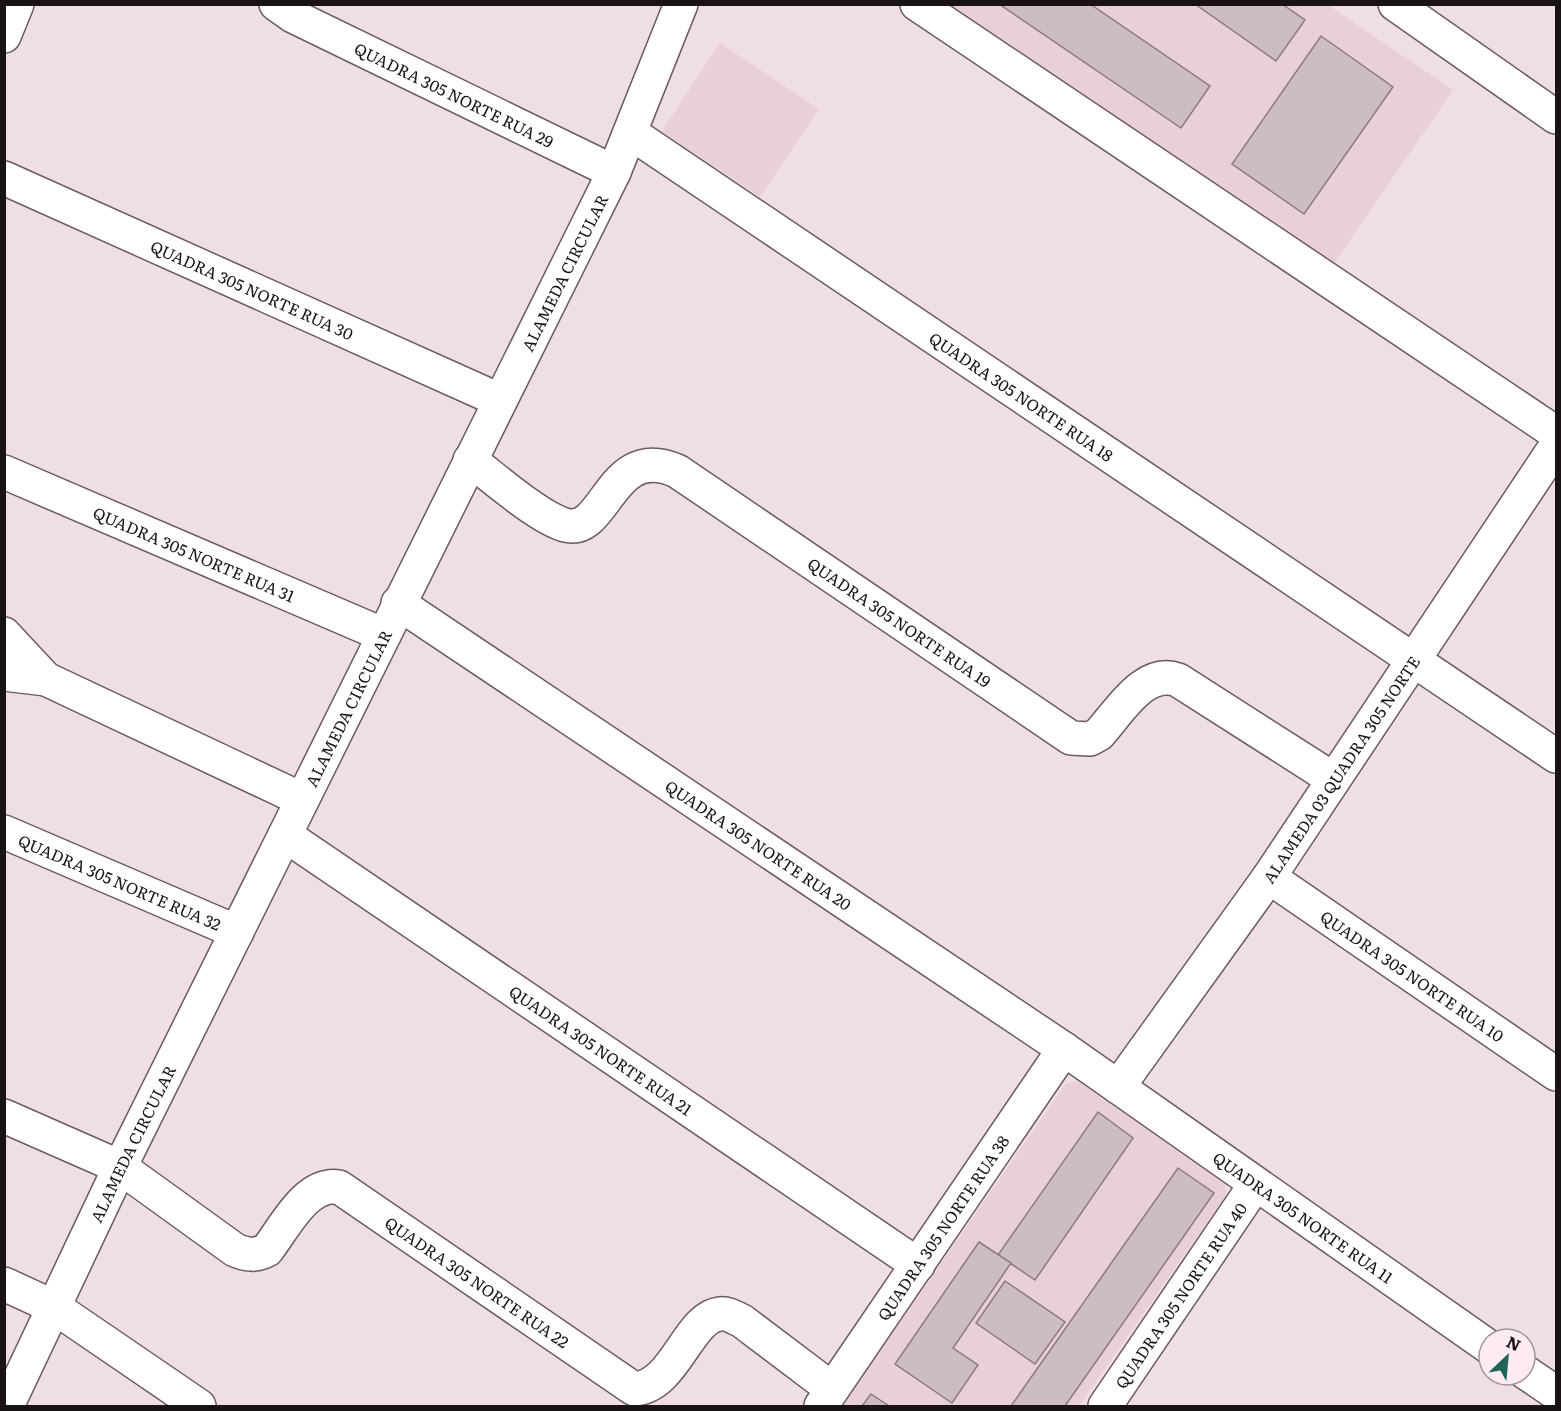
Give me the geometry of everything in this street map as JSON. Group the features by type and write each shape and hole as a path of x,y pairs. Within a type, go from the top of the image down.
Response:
{"street":[{"path":"4,36 17,4"},
{"name":"ALAMEDA CIRCULAR","path":"7,1407 120,1167 301,799 615,172 681,4"},
{"path":"917,4 1557,433"},
{"path":"1395,4 1557,117"},
{"name":"QUADRA 305 NORTE RUA 29","path":"285,10 615,172"},
{"name":"QUADRA 305 NORTE RUA 18","path":"631,134 1414,658"},
{"name":"QUADRA 305 NORTE RUA 30","path":"4,178 499,400"},
{"name":"ALAMEDA 03 QUADRA 305 NORTE","path":"1118,1087 1269,877 1557,446"},
{"name":"QUADRA 305 NORTE RUA 19","path":"470,460 547,516 566,526 578,525 589,519 634,468 649,463 662,465 677,471 1071,738 1090,739 1099,734 1145,684 1167,676 1178,680 1333,779"},
{"name":"QUADRA 305 NORTE RUA 31","path":"4,472 384,635"},
{"name":"QUADRA 305 NORTE RUA 20","path":"398,603 1118,1087"},
{"path":"4,634 46,679"},
{"path":"1414,658 1557,756"},
{"path":"4,674 46,679 301,799"},
{"name":"QUADRA 305 NORTE RUA 32","path":"4,832 237,932"},
{"name":"QUADRA 305 NORTE RUA 21","path":"285,835 918,1265"},
{"name":"QUADRA 305 NORTE RUA 10","path":"1269,877 1557,1074"},
{"name":"QUADRA 305 NORTE RUA 38","path":"826,1398 1064,1049"},
{"name":"QUADRA 305 NORTE RUA 11","path":"1118,1087 1477,1339"},
{"path":"4,1116 120,1167"},
{"name":"QUADRA 305 NORTE RUA 22","path":"120,1167 235,1250 247,1255 260,1254 267,1250 307,1198 318,1188 328,1185 339,1187 634,1389 644,1389 659,1379 700,1327 719,1314 727,1314 742,1321 826,1398"},
{"name":"QUADRA 305 NORTE RUA 40","path":"1106,1407 1255,1185"},
{"path":"4,1284 54,1307 199,1407"},
{"path":"1537,1380 1557,1394"}],"shaded area":[{"path":"942,5 1328,5 1453,90 1330,269"},
{"path":"720,43 819,109 760,197 662,131"},
{"path":"1078,1082 1225,1184 1227,1194 1079,1406 842,1406 1066,1083"}],"building":[{"path":"999,4 1090,4 1210,86 1181,128"},
{"path":"1195,4 1282,4 1305,20 1276,61"},
{"path":"1321,36 1393,87 1304,214 1232,164"},
{"path":"1098,1112 1133,1138 1035,1280 998,1255"},
{"path":"1178,1168 1214,1193 1065,1406 1011,1406"},
{"path":"979,1242 1011,1263 953,1348 978,1365 952,1403 895,1364"},
{"path":"1005,1281 1065,1322 1035,1364 976,1323"},
{"path":"871,1394 889,1406 862,1406"}]}
